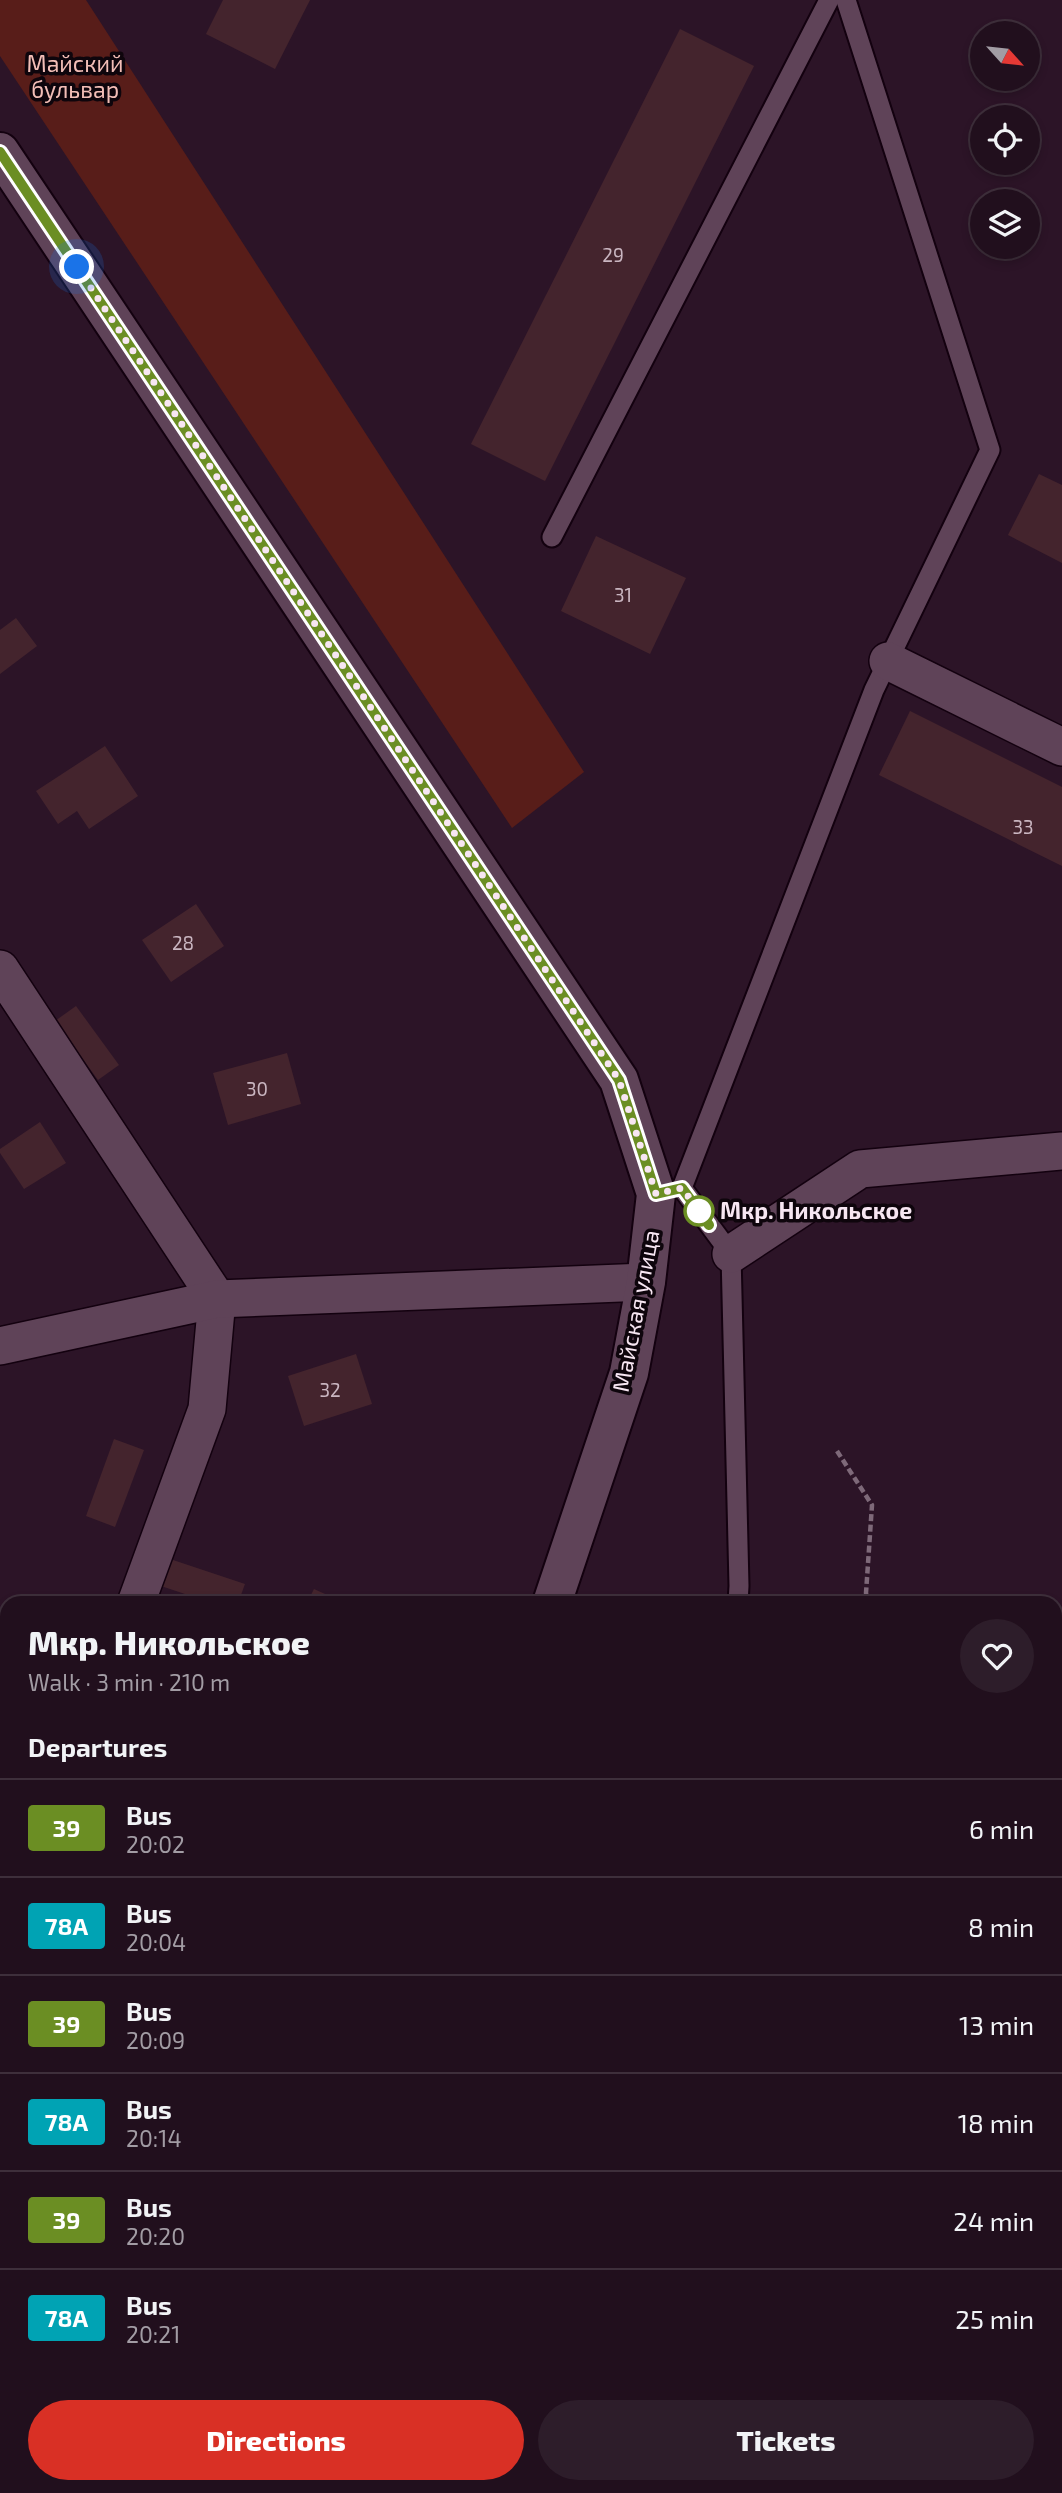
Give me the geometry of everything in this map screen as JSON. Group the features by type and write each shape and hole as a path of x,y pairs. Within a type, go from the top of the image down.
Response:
{"street":[{"name":"Майская улица","path":"0,152 619,1080 669,1191 646,1282 629,1373 554,1596"},
{"path":"888,661 1062,747"},
{"path":"0,969 217,1299 207,1409 139,1596"},
{"path":"731,1254 860,1169 1062,1151"},
{"path":"0,1346 217,1299 646,1282"}],"lane":[{"path":"552,537 829,0"},
{"path":"738,1596 731,1254 669,1191 874,690 990,450 846,0"}],"path":[{"path":"837,1451 872,1505 867,1596"}],"green space":[{"name":"Майский бульвар","path":"0,0 86,0 584,772 512,828 0,56"}],"building":[{"path":"223,0 310,0 275,69 206,34"},
{"path":"680,29 754,66 545,481 471,444"},
{"path":"1039,474 1062,485 1062,563 1008,535"},
{"path":"596,536 686,578 650,654 561,611"},
{"path":"16,618 37,646 0,674 0,630"},
{"path":"910,711 1062,787 1062,866 879,775"},
{"path":"105,746 138,796 89,829 77,811 58,824 36,791"},
{"path":"196,904 224,946 171,982 142,940"},
{"path":"76,1006 119,1065 98,1080 55,1021"},
{"path":"287,1053 301,1104 228,1125 213,1073"},
{"path":"40,1122 66,1163 24,1189 0,1149"},
{"path":"356,1354 372,1404 304,1426 288,1376"},
{"path":"114,1439 144,1450 115,1527 86,1516"},
{"path":"161,1556 245,1584 241,1596 191,1596 152,1583"},
{"path":"314,1589 330,1596 310,1596"}],"bus line":[{"name":"39","path":"0,152 619,1080 656,1194 682,1188 709,1225"}],"place":[{"name":"Мкр. Никольское","path":"699,1211"}],"route":[{"path":"77,267 619,1080 656,1194 682,1188 699,1211"}]}
